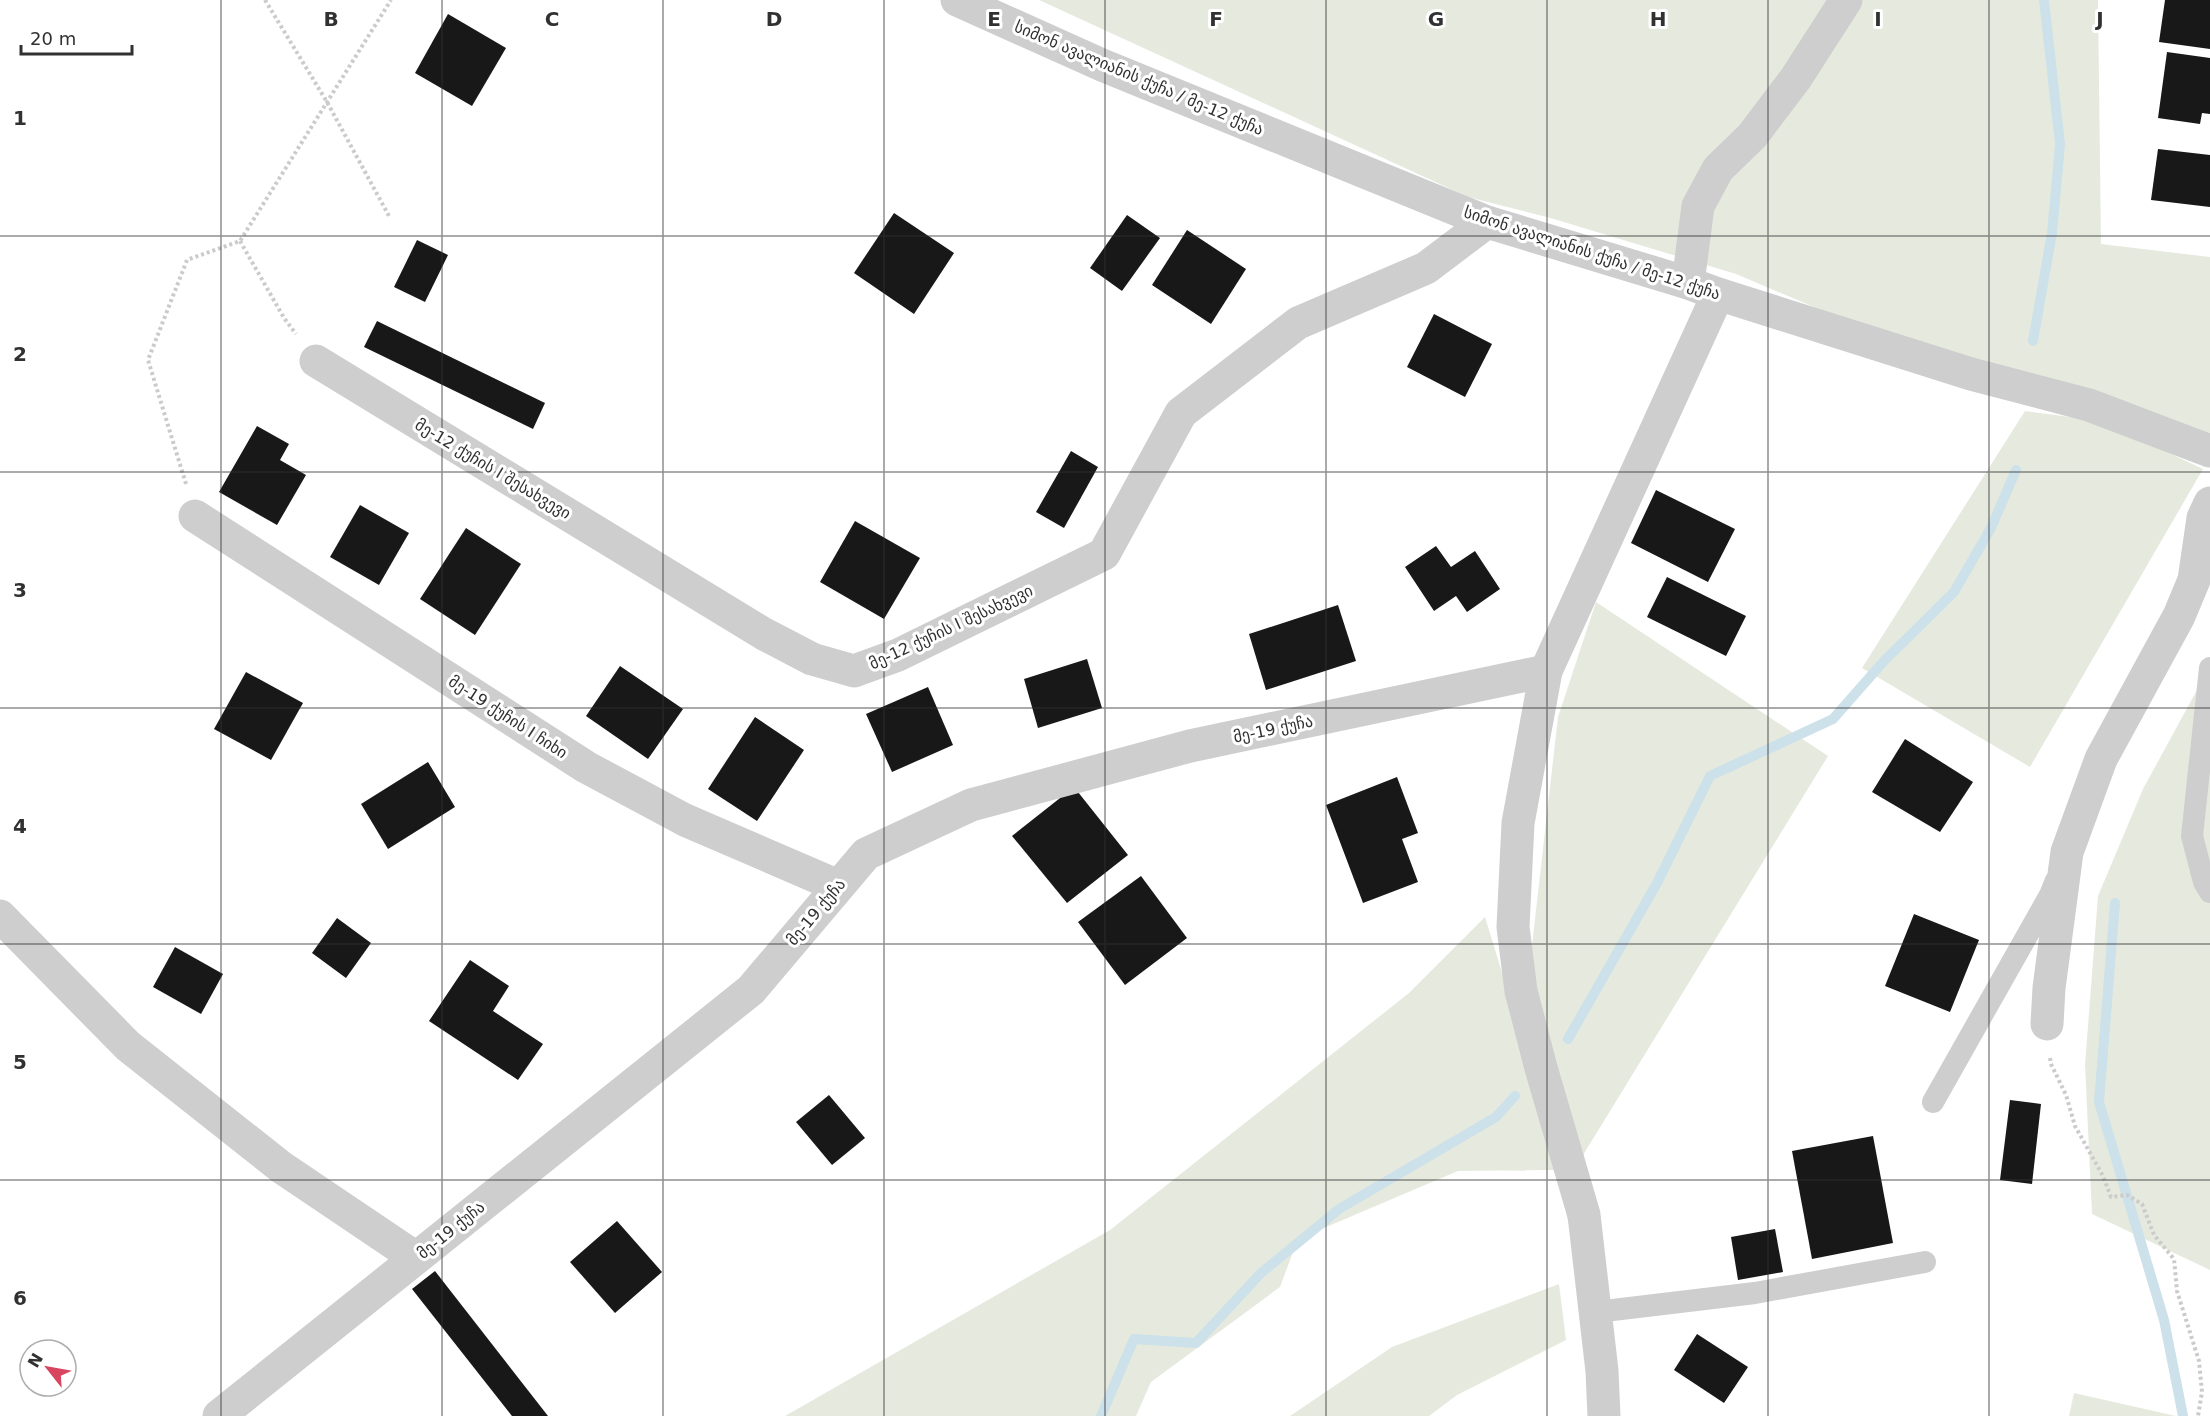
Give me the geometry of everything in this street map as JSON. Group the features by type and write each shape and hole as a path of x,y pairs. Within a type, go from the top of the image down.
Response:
{"street":[{"name":"სიმონ ავალიანის ქუჩა / მე-12 ქუჩა","path":"957,0 1102,65 1487,222 1971,374 2089,405 2210,451"},
{"path":"1604,1416 1596,1312 1584,1215 1521,991 1513,927 1518,823 1546,671 1703,288 1698,206 1718,169 1758,128 1796,78 1846,0"},
{"name":"მე-12 ქუჩის I შესახვევი","path":"316,361 764,634 812,659 854,671 898,655 1104,554 1181,413 1298,323 1426,268 1487,222"},
{"path":"2048,1024 2049,988 2067,852 2101,759 2179,616 2194,580 2203,518 2210,503"},
{"name":"მე-19 ქუჩის I ჩიხი","path":"195,516 586,767 685,820 838,886"},
{"name":"მე-19 ქუჩა","path":"219,1416 751,990 866,854 971,806 1190,746 1546,671"},
{"path":"0,916 128,1046 281,1167 416,1258"}],"lane":[{"path":"2210,668 2192,836 2204,882 2210,892"},
{"path":"1933,1102 2050,895 2067,852"},
{"path":"1596,1312 1755,1293 1924,1262"}],"path":[{"path":"265,0 327,102 389,216"},
{"path":"195,516 148,360 187,260 240,241 391,0"},
{"path":"240,241 284,318 316,361"},
{"path":"2048,1024 2051,1064 2066,1095 2075,1126 2112,1197 2127,1195 2142,1204 2154,1235 2174,1259 2177,1291 2199,1361 2202,1392 2198,1416"}],"shaded area":[{"path":"1039,0 2098,0 2101,244 2210,257 2210,450 1971,374 1736,274 1547,217 1468,197"},
{"path":"2025,411 2101,421 2203,469 2030,767 1862,668"},
{"path":"1596,602 1828,756 1580,1160 1529,972 1558,717"},
{"path":"2210,666 2210,1270 2092,1214 2085,1065 2098,896 2143,789"},
{"path":"1485,917 1564,1174 1579,1267 1556,1170 1458,1171 1298,1239 1280,1287 1151,1382 1136,1416 785,1416 1110,1230 1409,993"},
{"path":"1559,1284 1566,1340 1457,1395 1429,1416 1290,1416 1392,1347"},
{"path":"2074,1393 2176,1416 2069,1416"}],"building":[{"path":"2165,0 2210,0 2210,49 2159,42"},
{"path":"448,14 506,48 472,106 415,73"},
{"path":"2167,52 2210,58 2210,114 2202,113 2200,124 2158,118"},
{"path":"2158,149 2210,155 2210,207 2151,200"},
{"path":"894,213 954,253 914,314 854,273"},
{"path":"1127,215 1160,238 1122,291 1090,268"},
{"path":"1187,230 1246,269 1211,324 1152,285"},
{"path":"417,240 448,255 425,302 394,287"},
{"path":"1434,314 1492,344 1465,397 1407,367"},
{"path":"377,321 545,403 533,429 364,347"},
{"path":"257,426 289,444 280,460 306,475 277,525 219,492"},
{"path":"1071,451 1098,467 1064,528 1036,512"},
{"path":"1656,490 1735,529 1708,582 1631,543"},
{"path":"360,505 409,533 379,585 330,557"},
{"path":"855,521 920,558 884,619 820,582"},
{"path":"466,528 521,564 475,635 420,599"},
{"path":"1436,546 1451,567 1475,551 1500,589 1467,612 1456,596 1434,611 1405,567"},
{"path":"1667,577 1746,616 1726,656 1647,617"},
{"path":"1338,605 1356,661 1266,690 1249,634"},
{"path":"1087,659 1102,708 1038,728 1024,679"},
{"path":"620,666 683,709 648,759 586,716"},
{"path":"246,672 303,703 271,760 214,729"},
{"path":"928,687 953,745 892,772 866,714"},
{"path":"755,717 804,750 757,821 708,789"},
{"path":"1905,739 1973,782 1940,832 1872,792"},
{"path":"428,762 455,807 388,849 361,804"},
{"path":"1397,777 1418,833 1402,839 1418,882 1363,903 1326,805"},
{"path":"1074,787 1128,855 1067,903 1012,836"},
{"path":"1141,876 1187,938 1125,985 1078,922"},
{"path":"1914,914 1979,940 1950,1012 1885,986"},
{"path":"337,918 371,943 346,978 312,953"},
{"path":"175,947 223,974 201,1014 153,987"},
{"path":"470,960 509,986 493,1011 543,1044 518,1080 429,1021"},
{"path":"829,1095 865,1138 832,1165 796,1122"},
{"path":"2010,1100 2041,1104 2032,1184 2000,1180"},
{"path":"1873,1136 1893,1243 1812,1259 1792,1151"},
{"path":"617,1221 662,1272 615,1313 570,1262"},
{"path":"1775,1229 1783,1272 1738,1280 1731,1237"},
{"path":"435,1271 548,1416 512,1416 412,1289"},
{"path":"1697,1334 1748,1367 1724,1403 1674,1370"}],"waterway":[{"path":"2033,341 2052,233 2060,144 2044,0"},
{"path":"1568,1039 1657,883 1710,776 1833,719 1884,661 1954,592 1991,528 2016,470"},
{"path":"2115,903 2099,1102 2164,1320 2183,1416"},
{"path":"1101,1416 1134,1339 1196,1343 1261,1273 1339,1209 1496,1117 1515,1096"}]}
